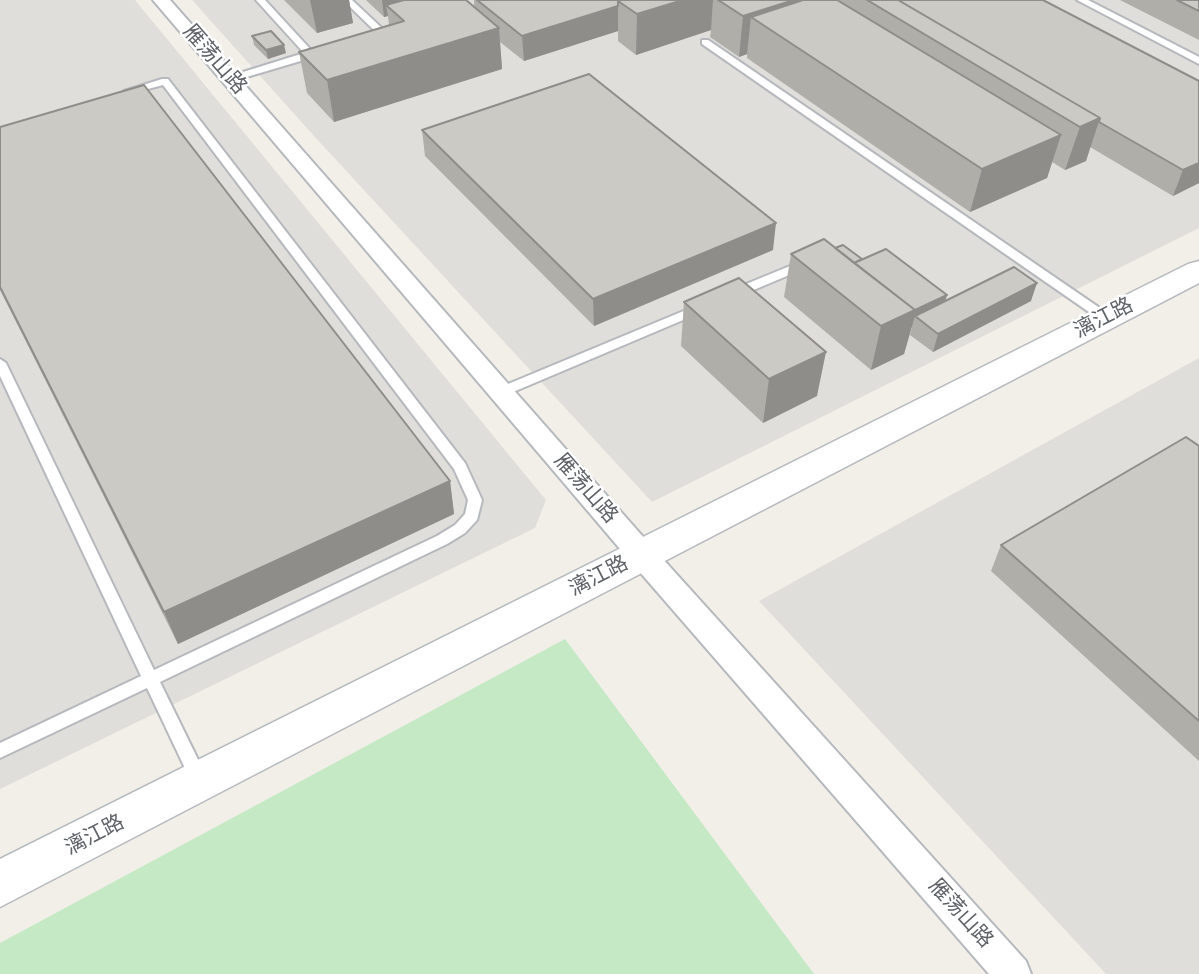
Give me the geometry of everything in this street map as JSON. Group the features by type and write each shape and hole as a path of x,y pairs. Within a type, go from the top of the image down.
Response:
{"street":[{"name":"雁荡山路","path":"161,0 642,555 1013,974"},
{"name":"漓江路","path":"0,884 1199,271"}],"lane":[{"path":"260,0 311,55"},
{"path":"346,0 383,34"},
{"path":"1081,0 1199,61"},
{"path":"371,37 395,30"},
{"path":"705,42 1106,318"},
{"path":"230,79 335,48"},
{"path":"0,751 442,540 460,529 472,516 475,500 460,467 164,80 114,95"},
{"path":"726,297 790,270"},
{"path":"501,392 713,303"},
{"path":"0,363 200,782"}],"shaded area":[{"path":"0,0 135,0 546,500 535,528 0,789"},
{"path":"192,0 1199,0 1199,228 652,502"},
{"path":"1199,358 1199,974 1106,974 759,601"}],"green space":[{"path":"565,639 814,974 0,974 0,943"}],"building":[{"path":"404,0 466,0 499,28 327,80 299,52 404,21 386,5"},
{"path":"477,0 621,0 618,1 618,6 522,36"},
{"path":"683,0 637,14 618,1"},
{"path":"718,0 794,0 743,16"},
{"path":"803,0 837,0 1061,135 982,169 751,17"},
{"path":"867,0 898,0 1100,118 1080,127"},
{"path":"898,0 1043,0 1199,81 1199,163 1183,170 1099,122 1100,118"},
{"path":"1177,0 1199,0 1199,11"},
{"path":"271,31 284,45 266,50 252,36"},
{"path":"589,74 776,223 593,299 422,130"},
{"path":"144,85 450,481 164,612 0,287 0,127"},
{"path":"824,239 915,310 881,326 791,254"},
{"path":"843,245 862,259 854,263 835,248"},
{"path":"886,249 947,295 915,310 854,263"},
{"path":"1014,267 1037,283 938,334 915,316"},
{"path":"739,278 826,352 769,379 684,302"},
{"path":"1186,437 1199,446 1199,721 1001,545"}]}
